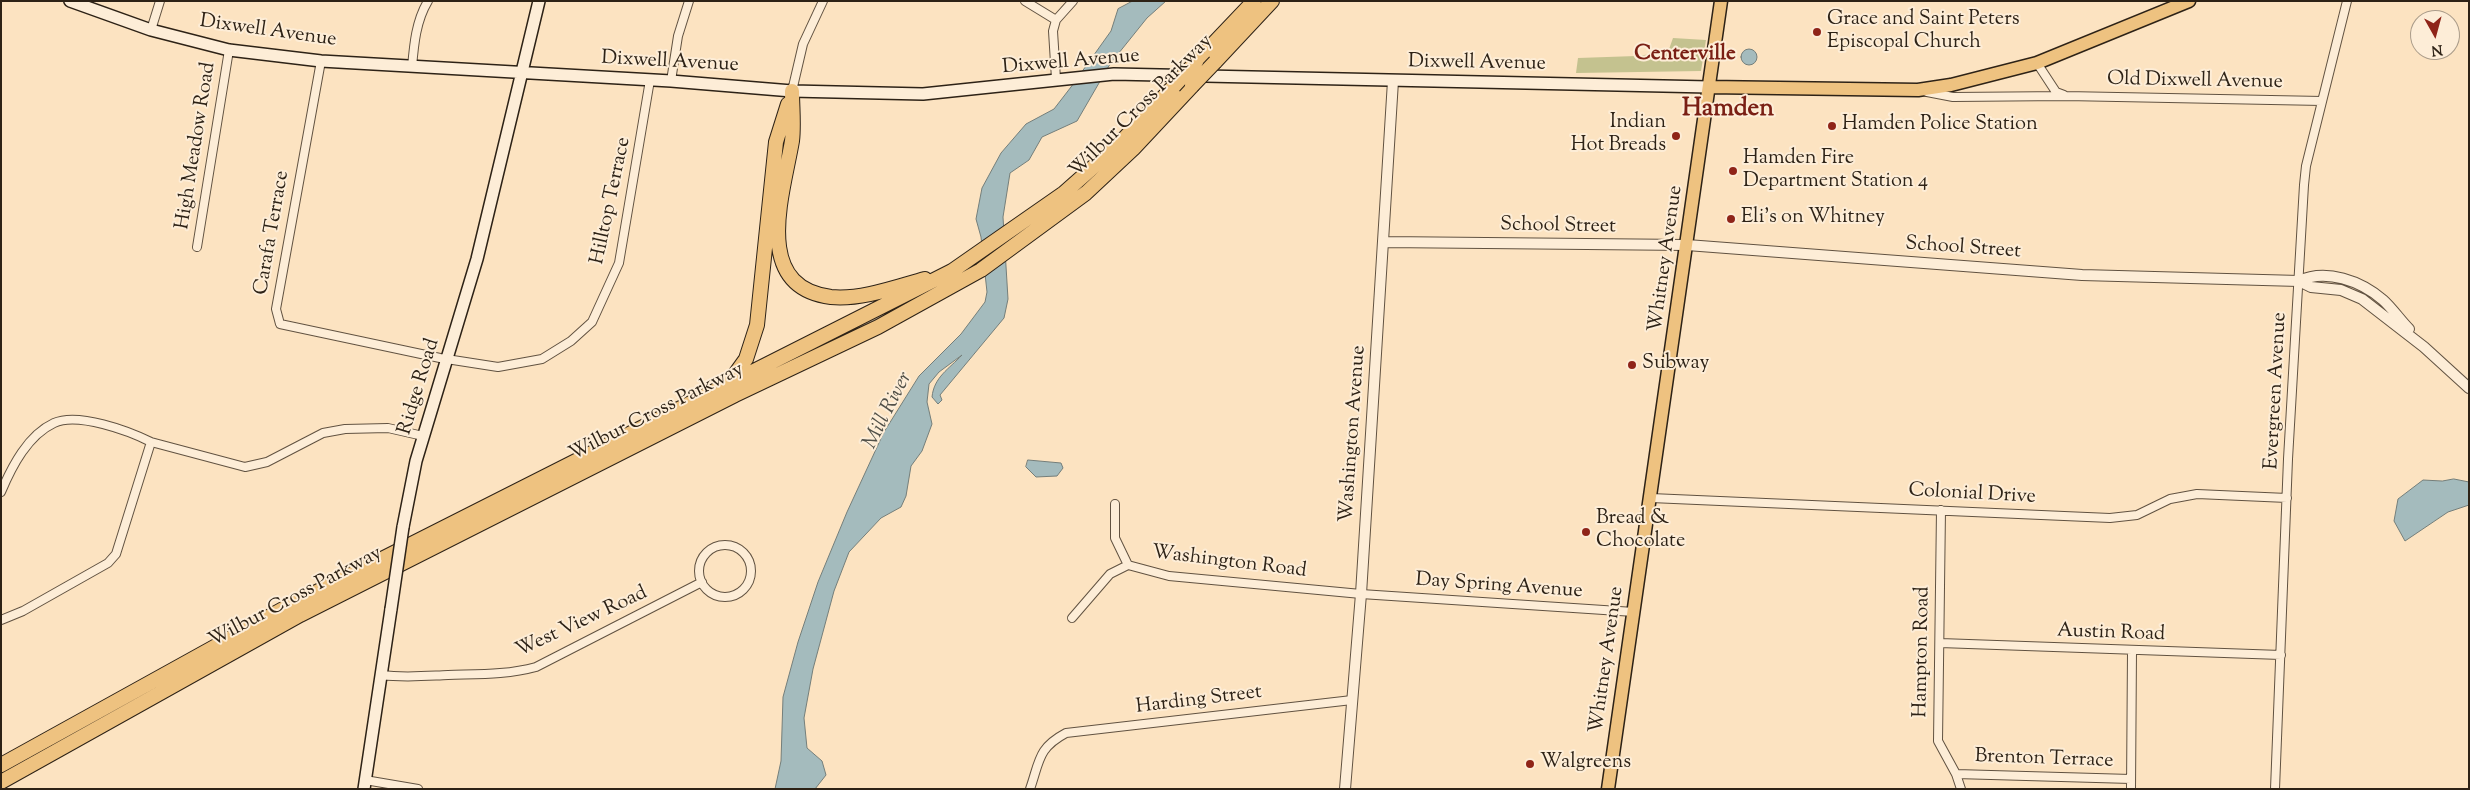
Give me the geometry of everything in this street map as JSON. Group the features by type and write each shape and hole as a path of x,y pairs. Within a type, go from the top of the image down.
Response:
{"highway":[{"name":"Wilbur Cross Parkway","path":"1,765 285,608 952,271 1006,236 1071,187 1117,146 1254,1"},
{"name":"Wilbur Cross Parkway","path":"1,782 300,616 735,395 878,327 981,270 1086,193 1133,149 1272,1"},
{"path":"792,91 792,137 778,222 781,262 792,279 808,292 832,297 876,291 952,271"},
{"path":"725,387 746,358 757,325 776,142 792,91"}],"main road":[{"name":"Dixwell Avenue","path":"70,1 151,30 229,50 321,61 671,81 792,91 923,94 1107,75 1918,90 1951,85 2037,63 2189,1"},
{"name":"Ridge Road","path":"365,784 403,527 413,475 477,259 539,1"},
{"name":"Whitney Avenue","path":"1608,789 1721,1"}],"street":[{"path":"151,30 160,1"},
{"path":"412,66 415,37 422,11 428,1"},
{"path":"671,81 678,36 689,1"},
{"path":"792,91 803,44 823,1"},
{"path":"1025,1 1056,20"},
{"path":"1056,79 1053,31 1056,20 1073,1"},
{"name":"Evergreen Avenue","path":"2275,789 2287,498 2304,185 2322,101 2347,1"},
{"name":"High Meadow Road","path":"198,247 229,50"},
{"name":"Carafa Terrace","path":"321,61 276,309 280,324 448,360 498,367 542,359"},
{"path":"2037,63 2056,92 2066,96"},
{"name":"Hilltop Terrace","path":"542,359 571,341 592,322 619,264 650,80"},
{"name":"Washington Avenue","path":"1345,789 1361,594 1394,80"},
{"name":"Old Dixwell Avenue","path":"1918,90 1953,96 2066,96 2322,101"},
{"name":"School Street","path":"1385,242 1687,246 2082,276 2299,281 2311,287 2340,290 2362,299 2424,347 2469,388"},
{"path":"1,492 11,469 26,446 46,428 56,422 68,420 97,423 127,430 151,442 245,467 267,462 323,433 345,429 388,428 423,436"},
{"path":"1,620 23,611 108,563 116,554 151,442"},
{"name":"Colonial Drive","path":"1651,498 2110,518 2137,515 2170,499 2197,494 2287,498"},
{"name":"Washington Road","path":"1115,504 1115,538 1128,564 1169,576 1361,594"},
{"name":"Hampton Road","path":"1941,510 1938,740 1956,774 1961,789"},
{"path":"724,545 735,547 750,562 750,578 742,591 735,595 720,596 706,588 702,582 700,575 701,561 714,548 724,545"},
{"path":"1072,618 1110,574 1128,564"},
{"name":"West View Road","path":"382,675 402,677 489,674 517,672 536,667 702,582"},
{"name":"Day Spring Avenue","path":"1361,594 1634,612"},
{"name":"Austin Road","path":"1940,643 2281,655"},
{"path":"2131,789 2132,651"},
{"name":"Harding Street","path":"1030,789 1043,752 1052,741 1066,733 1352,700"},
{"name":"Brenton Terrace","path":"1956,774 2131,779"},
{"path":"365,784 418,789"}],"shaded area":[{"path":"1673,38 1706,40 1701,71 1576,73 1578,58 1636,56 1668,52"}],"water":[{"path":"1133,1 1166,1 1147,18 1110,64 1077,121 1042,137 1029,160 1010,173 1003,217 1008,299 1004,318 940,395 942,400 938,404 932,397 933,390 943,374 962,355 939,372 929,384 927,402 932,424 922,451 911,466 906,496 901,507 881,518 849,552 834,591 813,669 804,718 807,748 822,761 826,775 815,789 775,789 781,761 783,697 798,642 818,582 847,512 884,432 919,376 961,334 985,302 987,292 981,237 976,219 982,188 1001,153 1026,124 1054,109 1111,31 1118,9"},
{"path":"1746,49 1752,49 1757,54 1755,63 1746,65 1741,60 1741,54"},
{"path":"1028,460 1061,463 1063,468 1057,476 1036,477 1026,467"},
{"path":"2454,479 2469,482 2469,505 2448,512 2405,541 2394,521 2398,499 2423,480 2442,481"}],"place":[{"name":"Grace and Saint Peters Episcopal Church","path":"1817,32"},
{"name":"Hamden Police Station","path":"1832,126"},
{"name":"Indian Hot Breads","path":"1676,136"},
{"name":"Hamden Fire Department Station 4","path":"1733,171"},
{"name":"Eli's on Whitney","path":"1731,219"},
{"name":"Subway","path":"1632,365"},
{"name":"Bread & Chocolate","path":"1586,532"},
{"name":"Walgreens","path":"1530,764"}],"district":[{"name":"Centerville","path":"1685,55"},
{"name":"Hamden","path":"1728,111"}],"water label":[{"name":"Mill River","path":"889,411"}]}
